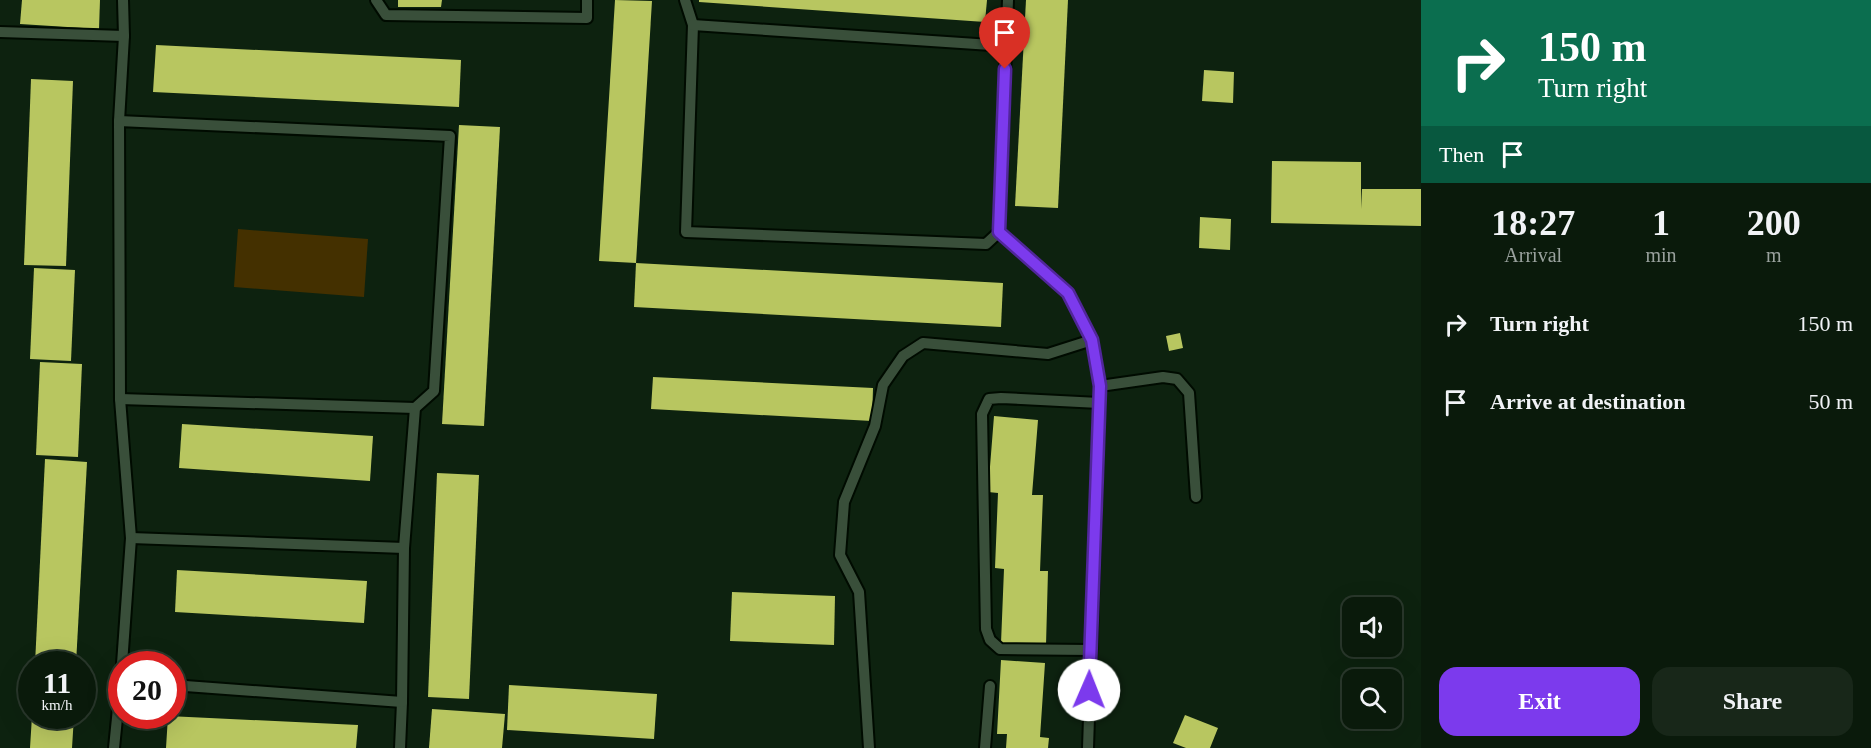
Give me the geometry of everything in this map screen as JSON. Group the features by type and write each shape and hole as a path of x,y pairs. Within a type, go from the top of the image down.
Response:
{"lane":[{"path":"123,0 124,36 119,121 120,399 130,538 123,651"},
{"path":"376,0 386,15 588,18 587,0"},
{"path":"685,0 693,25 686,232 986,244 999,232 1008,0"},
{"path":"693,25 1006,46"},
{"path":"0,32 124,36"},
{"path":"119,121 450,136 434,391 415,408 120,399"},
{"path":"999,232 1068,293 1092,340 1100,386 1088,748"},
{"path":"869,748 859,592 840,555 844,502 875,426 883,385 903,356 923,343 1048,354 1092,340"},
{"path":"1100,386 1163,377 1177,379 1189,393 1196,497"},
{"path":"1090,651 1000,649 990,640 986,629 982,414 989,399 1099,403"},
{"path":"400,748 404,548 415,408"},
{"path":"130,538 404,548"},
{"path":"186,686 402,702"},
{"path":"985,748 990,686"},
{"path":"114,748 116,729"}],"shaded area":[{"path":"238,229 368,239 364,297 234,287"}],"building":[{"path":"22,0 100,0 99,29 20,24"},
{"path":"398,0 442,0 441,7 398,7"},
{"path":"615,0 652,1 636,263 599,261"},
{"path":"699,0 987,0 985,22 699,2"},
{"path":"1026,0 1068,0 1058,208 1015,206"},
{"path":"156,45 461,60 459,107 153,92"},
{"path":"1204,70 1234,72 1233,103 1202,101"},
{"path":"31,79 73,81 66,266 24,265"},
{"path":"459,125 500,127 484,426 442,424"},
{"path":"1272,161 1361,162 1361,209 1362,189 1421,189 1421,226 1271,223"},
{"path":"1200,217 1231,219 1230,250 1199,248"},
{"path":"636,263 1003,283 1001,327 634,307"},
{"path":"34,268 75,270 71,361 30,359"},
{"path":"1180,333 1183,348 1169,351 1166,336"},
{"path":"40,362 82,364 78,457 36,455"},
{"path":"653,377 873,388 872,421 651,409"},
{"path":"994,416 1038,420 1032,495 1043,495 1040,571 1048,571 1046,645 1001,643 1004,569 995,568 998,493 988,492"},
{"path":"182,424 373,436 370,481 179,468"},
{"path":"45,459 87,462 77,651 36,651"},
{"path":"437,473 479,475 469,699 428,697"},
{"path":"177,570 367,581 364,623 175,612"},
{"path":"732,592 835,596 834,645 730,641"},
{"path":"1001,660 1045,663 1040,737 1049,738 1048,748 1006,748 1007,734 997,734"},
{"path":"509,685 657,694 654,739 507,730"},
{"path":"432,709 505,714 502,748 429,748"},
{"path":"1185,715 1218,728 1210,748 1186,748 1173,743"},
{"path":"186,717 358,725 356,748 166,748 167,729 186,729"},
{"path":"31,729 73,729 72,748 30,748"}],"route":[{"path":"1005,69 999,232 1068,293 1092,340 1100,386 1089,690"}]}
